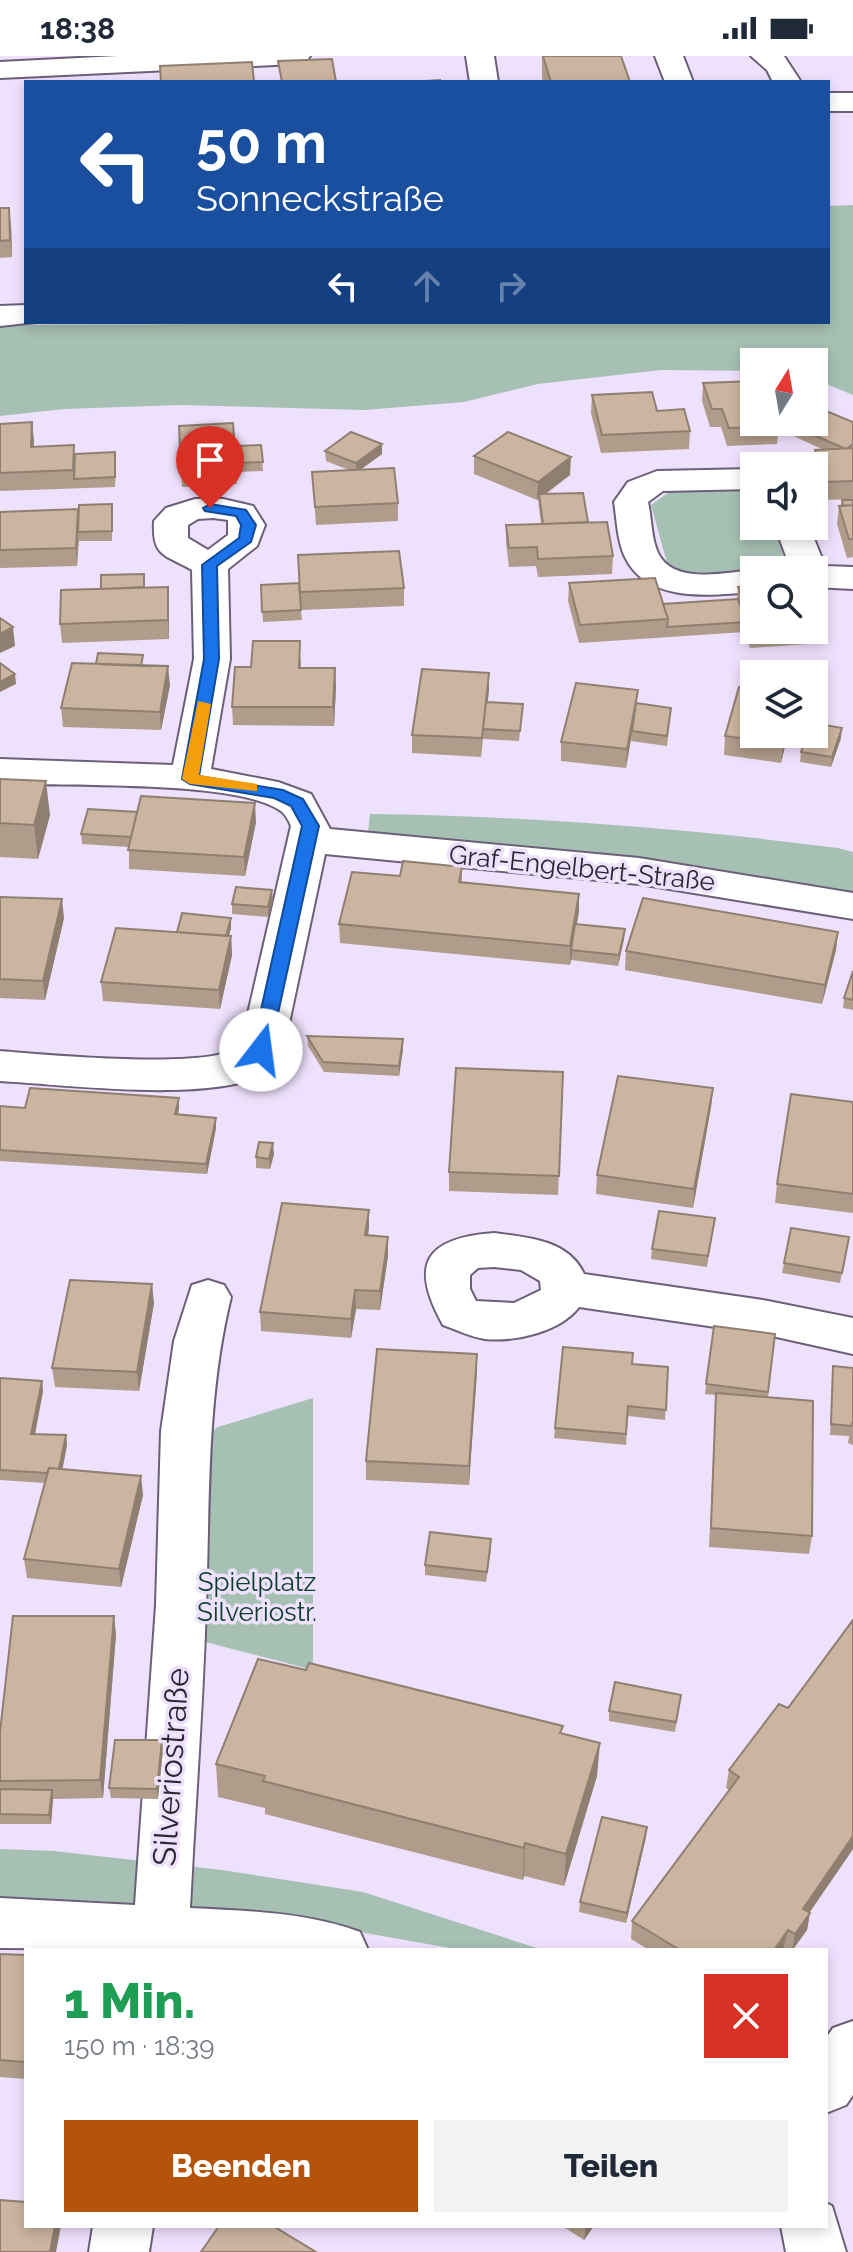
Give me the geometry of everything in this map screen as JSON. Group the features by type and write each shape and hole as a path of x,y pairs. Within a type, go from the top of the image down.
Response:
{"street":[{"path":"0,70 100,73 296,56"},
{"path":"480,56 484,80"},
{"path":"669,56 678,80"},
{"path":"765,56 779,65 786,80"},
{"path":"830,102 853,102"},
{"path":"0,316 24,315"},
{"path":"740,479 657,481 640,489 631,502 645,562 661,576 683,583 740,581"},
{"path":"190,779 212,659 210,565"},
{"path":"828,577 853,578"},
{"path":"0,771 190,779 250,787 297,803 311,826 266,1033 261,1050 251,1062 210,1073 0,1066"},
{"name":"Graf-Engelbert-Straße","path":"310,840 639,871 853,906"},
{"path":"565,1288 763,1317 853,1336"},
{"name":"Silveriostraße","path":"161,1929 181,1605 185,1431 197,1341 208,1297"},
{"path":"0,1923 262,1936 329,1948"},
{"path":"828,2083 853,2047"},
{"path":"119,2252 123,2228"},
{"path":"811,2228 816,2252"}],"green space":[{"path":"853,205 853,395 828,385 828,348 740,348 740,371 661,370 538,384 464,402 364,410 180,405 65,409 0,416 0,325 830,324 830,206"},
{"path":"740,488 740,540 778,540 783,555 740,556 740,571 687,573 667,563 651,505 669,492"},
{"path":"370,814 604,824 838,848 853,852 853,896 532,850 368,832"},
{"name":"Spielplatz Silveriostr.","path":"313,1398 313,1670 198,1640 207,1435 218,1427"},
{"path":"0,1849 54,1851 222,1870 363,1892 537,1948 450,1948 303,1922 100,1901 0,1899"}],"building":[{"path":"543,56 621,56 629,80 550,80"},
{"path":"332,59 336,80 282,80 278,61"},
{"path":"252,62 254,80 161,80 160,66"},
{"path":"0,208 9,208 10,240 0,241"},
{"path":"740,382 740,428 729,428 722,409 712,409 703,383"},
{"path":"652,392 657,411 684,409 690,431 602,435 592,395"},
{"path":"828,412 853,422 853,444 846,449 816,436 828,436"},
{"path":"32,422 31,447 74,445 73,470 0,473 0,424"},
{"path":"233,423 236,466 181,469 179,426"},
{"path":"351,432 382,444 356,463 325,451"},
{"path":"508,432 571,457 538,482 474,456"},
{"path":"261,445 263,462 236,463 234,446"},
{"path":"853,448 853,481 828,482 828,452 815,450"},
{"path":"115,452 115,477 74,479 75,454"},
{"path":"394,468 398,503 315,507 312,472"},
{"path":"583,493 588,522 543,524 539,494"},
{"path":"842,500 853,500 853,505 843,506"},
{"path":"112,504 112,531 78,532 79,505"},
{"path":"853,505 853,539 849,539 839,506"},
{"path":"78,509 76,548 0,550 0,512"},
{"path":"607,522 613,556 538,559 537,547 509,548 506,525"},
{"path":"399,551 404,588 300,592 298,555"},
{"path":"144,574 144,587 101,589 101,575"},
{"path":"655,578 668,619 580,625 569,583"},
{"path":"299,583 301,610 262,612 261,585"},
{"path":"168,587 168,620 60,624 61,590"},
{"path":"738,599 740,622 667,627 663,604"},
{"path":"0,618 13,627 0,634"},
{"path":"253,641 300,641 299,668 335,668 333,707 232,707 235,667 251,667"},
{"path":"98,653 143,655 141,666 96,664"},
{"path":"0,663 15,674 0,682"},
{"path":"72,663 168,666 160,712 61,708"},
{"path":"422,669 489,673 482,738 412,735"},
{"path":"576,683 638,690 627,749 561,742"},
{"path":"739,687 740,687 740,738 725,736"},
{"path":"486,702 523,704 520,731 483,729"},
{"path":"636,703 671,708 667,736 632,731"},
{"path":"828,726 842,728 832,757 801,752 802,748 828,748"},
{"path":"0,779 46,781 34,825 0,823"},
{"path":"141,796 255,803 244,857 128,850"},
{"path":"88,809 137,812 131,837 81,834"},
{"path":"403,861 462,867 459,882 579,894 570,946 339,924 352,872 400,876"},
{"path":"236,887 272,890 268,907 232,904"},
{"path":"0,897 62,899 43,981 0,979"},
{"path":"643,898 838,932 825,985 626,951"},
{"path":"182,913 231,918 226,936 177,932"},
{"path":"575,924 625,929 619,955 571,950"},
{"path":"116,928 231,936 219,990 101,982"},
{"path":"853,971 853,1000 844,998"},
{"path":"307,1036 403,1039 399,1066 323,1062"},
{"path":"456,1068 563,1072 559,1176 449,1172"},
{"path":"618,1076 713,1088 694,1189 597,1175"},
{"path":"30,1088 179,1098 175,1114 216,1118 206,1164 0,1150 0,1106 25,1108"},
{"path":"791,1094 853,1102 853,1194 777,1184"},
{"path":"259,1142 273,1143 269,1159 256,1157"},
{"path":"282,1203 369,1210 365,1235 388,1237 380,1291 355,1290 351,1319 260,1312"},
{"path":"659,1211 715,1218 708,1256 652,1249"},
{"path":"791,1228 849,1237 842,1273 784,1263"},
{"path":"70,1280 152,1284 137,1372 52,1368"},
{"path":"714,1326 775,1334 768,1392 706,1384"},
{"path":"563,1347 633,1353 632,1364 668,1367 666,1410 628,1406 626,1434 555,1428"},
{"path":"377,1349 477,1354 469,1466 366,1461"},
{"path":"833,1366 853,1368 851,1426 831,1424"},
{"path":"0,1378 42,1381 31,1434 66,1435 59,1469 49,1468 47,1473 0,1470"},
{"path":"716,1393 813,1401 812,1536 711,1528"},
{"path":"49,1468 141,1476 119,1569 24,1559"},
{"path":"430,1532 491,1539 487,1572 425,1565"},
{"path":"13,1616 114,1616 100,1780 0,1781 0,1732"},
{"path":"853,1620 853,1836 803,1909 810,1913 795,1934 788,1930 775,1948 677,1948 632,1921 739,1777 729,1770 779,1704 788,1708"},
{"path":"258,1659 306,1670 309,1663 563,1726 560,1733 600,1743 566,1854 525,1843 524,1848 263,1781 265,1776 216,1764"},
{"path":"615,1682 681,1695 676,1722 609,1711"},
{"path":"115,1740 162,1740 157,1789 109,1788"},
{"path":"0,1789 52,1790 49,1815 0,1814"},
{"path":"602,1817 647,1827 627,1913 580,1902"},
{"path":"0,1954 24,1955 24,2062 0,2060"},
{"path":"0,2200 24,2202 24,2228 55,2228 50,2252 0,2252"},
{"path":"218,2228 276,2228 316,2252 201,2252"}],"slow traffic":[{"path":"203,704 190,779 251,787"}],"route":[{"path":"210,508 241,513 248,525 245,539 229,554 210,565 212,659 190,779 278,794 297,803 311,826 261,1050"}]}
